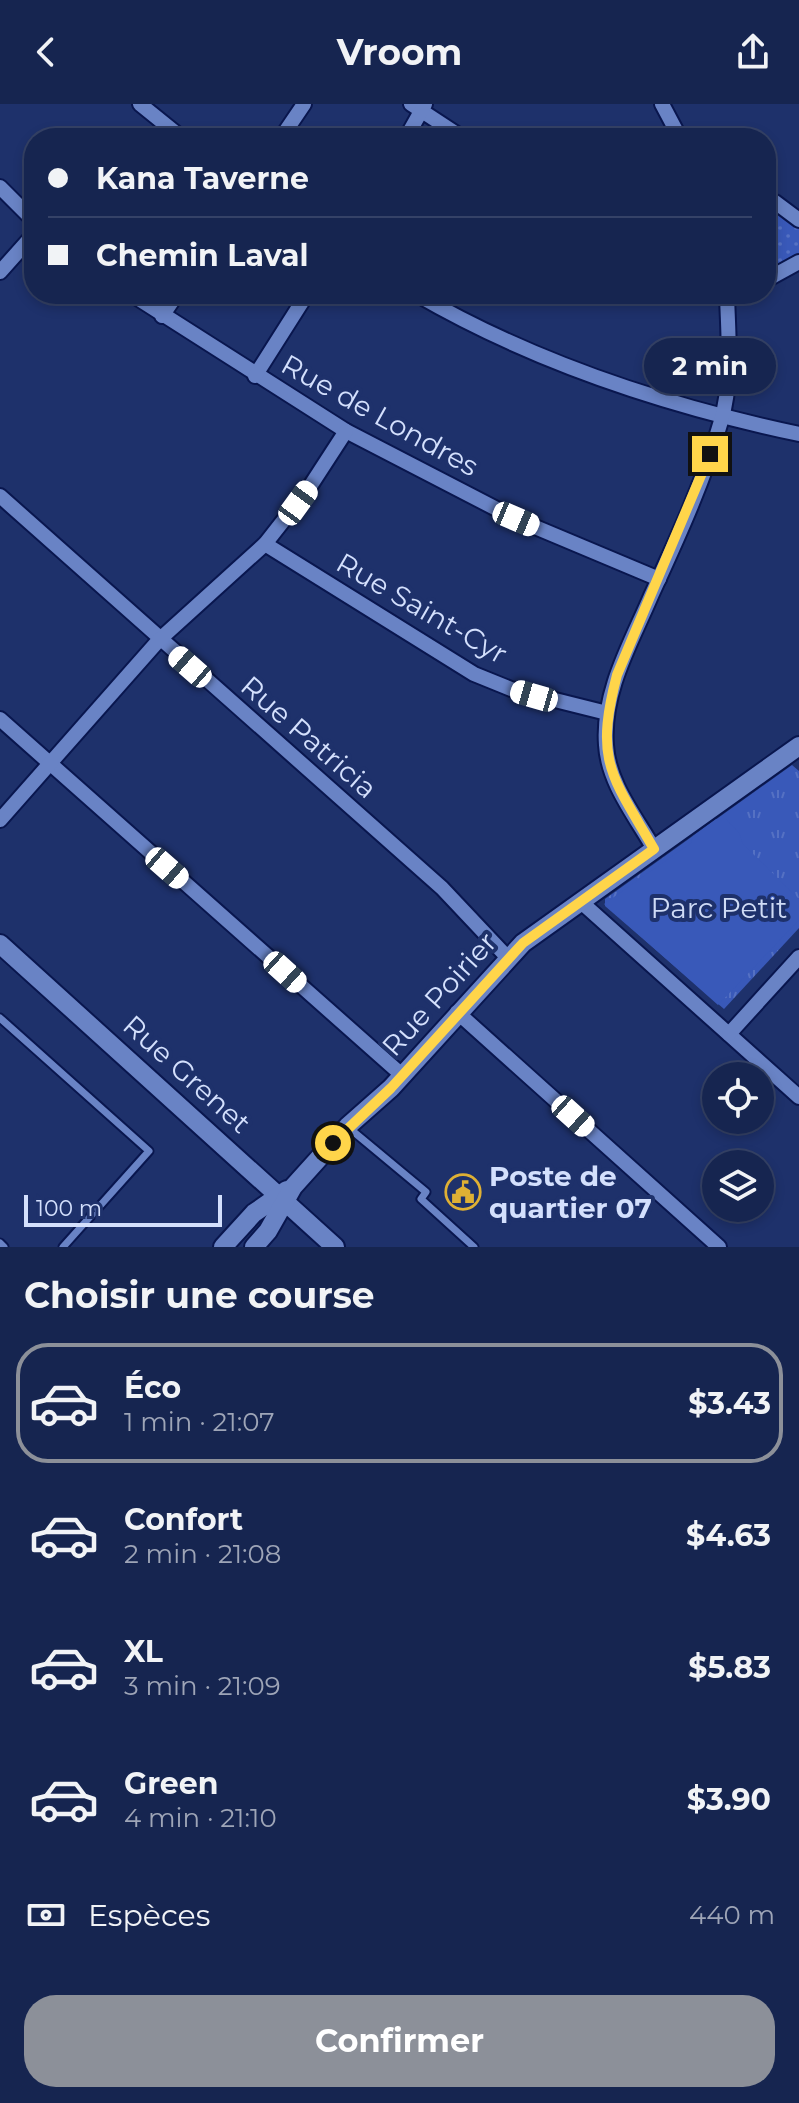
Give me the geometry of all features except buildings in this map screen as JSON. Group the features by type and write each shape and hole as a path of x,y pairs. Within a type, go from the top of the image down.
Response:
{"street":[{"path":"140,104 170,128"},
{"path":"288,128 304,104"},
{"path":"662,104 675,128"},
{"path":"411,128 420,107 449,128"},
{"path":"0,187 24,211"},
{"path":"776,203 799,220"},
{"path":"0,272 24,245"},
{"path":"776,275 799,262"},
{"name":"Rue de Londres","path":"145,304 346,431 516,519 659,579"},
{"path":"162,316 170,304"},
{"path":"255,376 301,304"},
{"path":"437,304 584,373 722,418 799,434"},
{"path":"654,849 610,772 606,745 607,713 617,675 700,484 722,418 729,358 727,304"},
{"path":"0,820 159,640 265,544 309,488 346,431"},
{"name":"Rue Patricia","path":"0,496 442,888 508,958"},
{"name":"Rue Saint-Cyr","path":"265,544 474,674 511,689 607,713"},
{"path":"0,719 403,1076"},
{"name":"Rue Poirier","path":"254,1247 268,1231 286,1194 348,1126 403,1076 508,958 580,901 799,746"},
{"path":"580,901 799,1097"},
{"name":"Rue Grenet","path":"0,944 286,1194 335,1247"},
{"path":"729,1034 799,957"},
{"path":"457,1012 719,1247"},
{"name":"Rue Poirier","path":"223,1247 254,1213 286,1194"}],"lane":[{"path":"0,1018 149,1151 65,1246"},
{"path":"348,1126 426,1192 421,1199 474,1247"}],"green space":[{"path":"776,208 799,220 799,262 776,275"},
{"name":"Parc Petit","path":"792,765 799,771 799,928 724,1009 605,906 605,899"},
{"name":"Parc Petit","path":"716,819 726,819 739,833 743,844 799,899 799,920 718,1005 604,904 691,843 693,836"}],"place":[{"name":"Poste de quartier 07","path":"463,1192"}],"route":[{"path":"333,1143 391,1088 523,943 654,849 610,772 606,745 607,713 617,675 700,484 710,454"}]}
